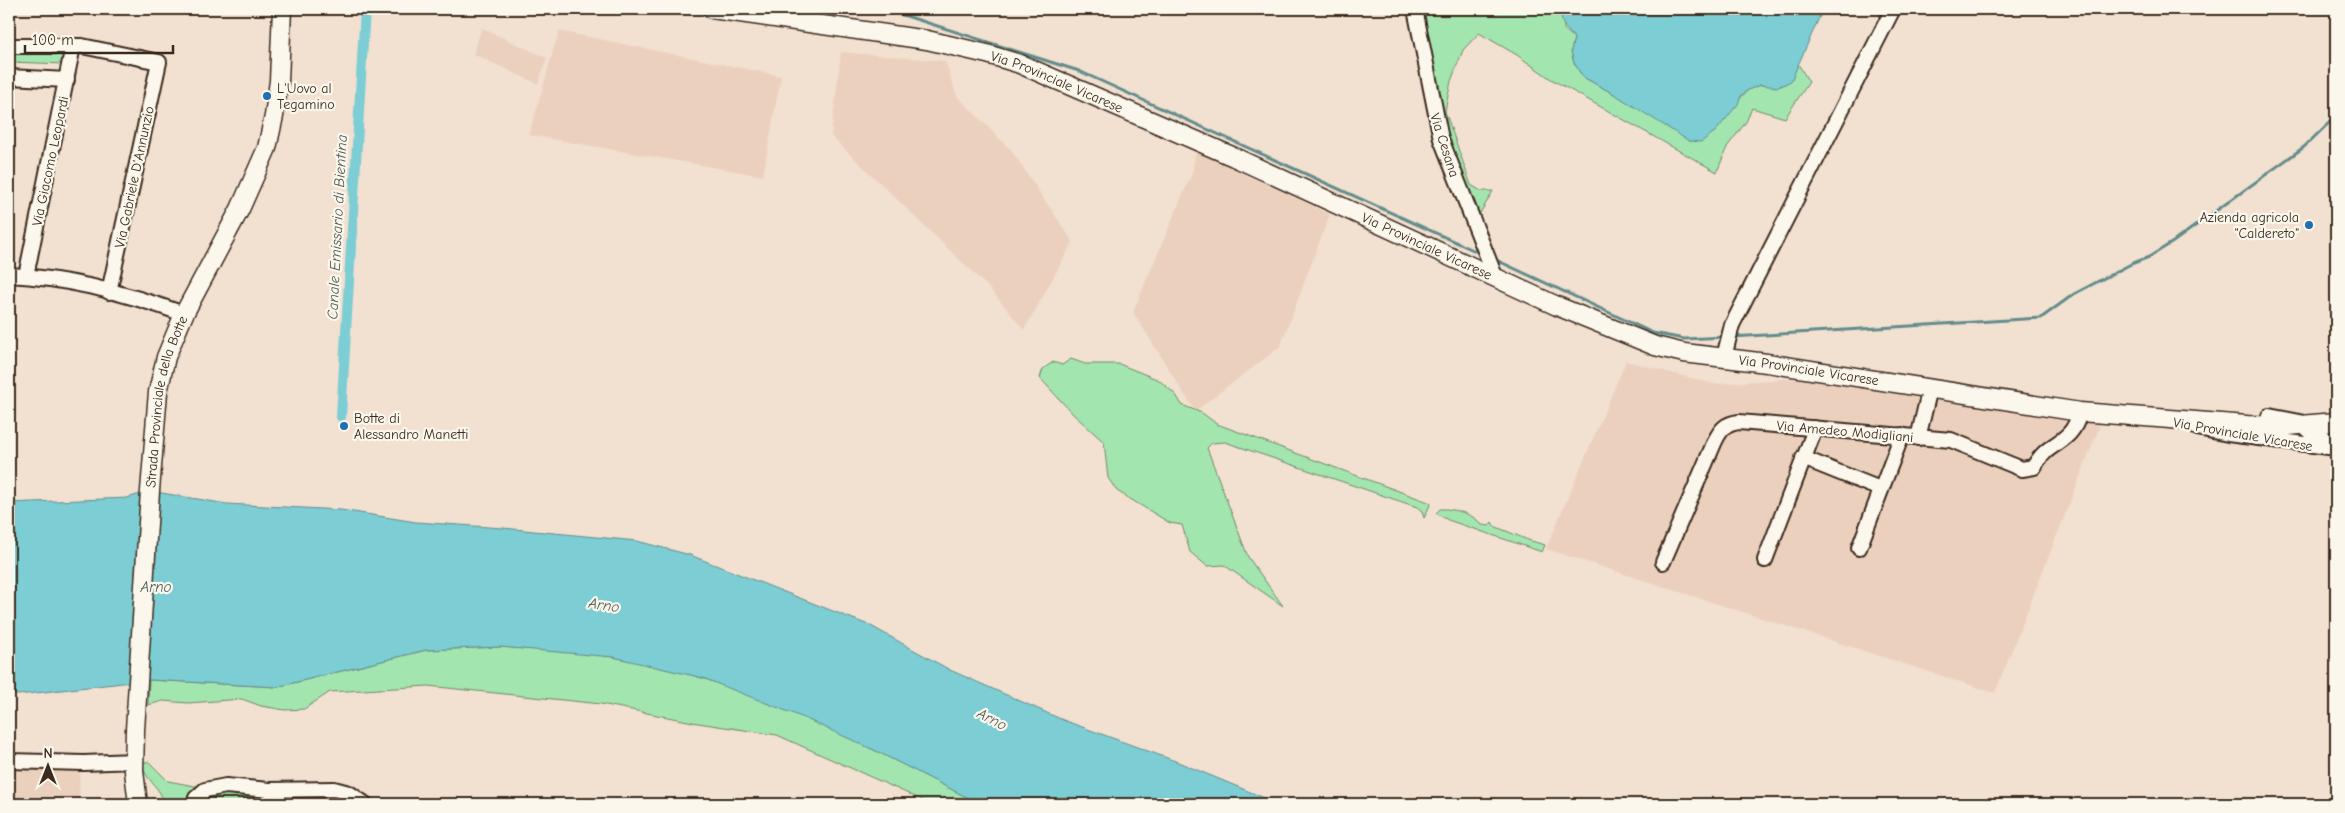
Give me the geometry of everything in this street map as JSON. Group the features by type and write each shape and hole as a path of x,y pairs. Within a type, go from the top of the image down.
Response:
{"main road":[{"name":"Via Provinciale Vicarese","path":"712,9 927,40 1020,64 1234,157 1489,262 1557,306 1655,346 1684,353 1930,388 2080,412 2247,425 2304,425 2336,422"},
{"name":"Strada Provinciale della Botte","path":"138,804 134,786 134,762 138,687 150,491 161,378 166,357 184,314 240,209 265,154 276,107 279,72 280,13"},
{"name":"Via Provinciale Vicarese","path":"2158,419 2269,416 2336,411"}],"street":[{"name":"Via Cesana","path":"1415,9 1441,140 1489,262"},
{"path":"1724,358 1729,336 1893,9"},
{"path":"9,46 73,46"},
{"name":"Via Gabriele D'Annunzio","path":"73,46 158,62 109,292"},
{"name":"Via Giacomo Leopardi","path":"26,276 73,46"},
{"path":"9,76 67,80"},
{"path":"9,275 26,276 109,292 184,314"},
{"path":"1918,438 1930,388"},
{"name":"Via Amedeo Modigliani","path":"1663,562 1722,428 1739,422 1951,440 2022,469 2034,467 2039,458 2070,435 2077,426 2080,412"},
{"name":"Via Provinciale Vicarese","path":"2269,416 2304,425 2315,436 2334,446"},
{"name":"Via Provinciale Vicarese","path":"2158,419 2228,434 2334,446"},
{"path":"1765,560 1813,428"},
{"path":"1859,548 1902,435"},
{"path":"1803,458 1880,489"},
{"path":"9,760 84,763 134,762"},
{"path":"194,804 196,798 205,790 226,786 269,790 334,789 349,793 364,803"}],"shaded area":[{"path":"482,28 547,58 538,84 473,54"},
{"path":"559,31 781,76 763,176 529,135"},
{"path":"841,52 945,61 957,96 1011,150 1073,242 1024,330 990,289 831,136"},
{"path":"1196,151 1330,214 1280,347 1195,411 1133,312 1192,173"},
{"path":"1626,361 1714,384 1800,378 2103,418 1995,693 1546,549"},
{"path":"9,767 80,770 79,804 9,804"}],"green space":[{"path":"1421,9 1449,9 1454,12 1462,9 1563,9 1564,29 1574,38 1571,51 1574,63 1583,77 1614,94 1716,131 1732,108 1750,89 1766,85 1782,86 1787,83 1798,64 1809,82 1785,118 1752,108 1746,122 1727,147 1717,172 1551,79 1517,55 1479,33 1463,50 1451,81 1445,111 1471,185 1481,191 1493,191 1479,215 1440,116"},
{"path":"67,50 65,64 9,62 9,51"},
{"path":"1071,359 1085,364 1119,364 1159,380 1176,395 1182,405 1202,413 1217,424 1431,503 1424,518 1422,511 1417,507 1225,442 1212,443 1207,448 1248,557 1283,606 1224,565 1207,566 1190,552 1182,525 1170,523 1117,491 1108,478 1104,442 1073,414 1040,378 1043,369 1053,362 1062,365"},
{"path":"1440,509 1463,512 1482,525 1489,526 1492,522 1494,526 1545,545 1542,552 1448,520 1436,513"},
{"path":"500,647 613,657 660,666 708,680 801,716 893,759 980,804 931,804 777,735 698,723 601,704 428,686 330,692 304,709 285,710 261,706 242,699 188,703 163,701 148,705 149,680 277,687 426,650"},
{"path":"142,762 149,762 168,781 200,787 190,792 185,804 164,804 160,793 145,773"},
{"path":"213,791 286,793 282,804 214,804"}],"water":[{"path":"1563,9 1823,9 1791,81 1778,87 1760,85 1748,90 1741,96 1738,104 1716,131 1701,142 1689,141 1583,77 1574,63 1571,51 1574,38 1562,22"},
{"name":"Arno","path":"150,491 227,504 341,510 416,522 637,541 690,555 871,626 950,670 1063,720 1178,762 1279,804 980,804 876,751 804,718 703,678 613,657 500,647 426,650 277,687 149,680 18,695 9,694 9,503 127,498"}],"waterway":[{"name":"Canale Emissario di Bientina","path":"341,417 365,9"},
{"path":"884,9 1079,71 1482,254"},
{"path":"1732,337 2041,318 2074,294 2131,264 2149,257 2173,242 2304,147 2336,116"},
{"path":"1494,259 1653,333 1684,339 1726,337"}],"place":[{"name":"L'Uovo al Tegamino","path":"267,96"},
{"name":"Azienda agricola \"Caldereto\"","path":"2309,225"},
{"name":"Botte di Alessandro Manetti","path":"344,426"}]}
